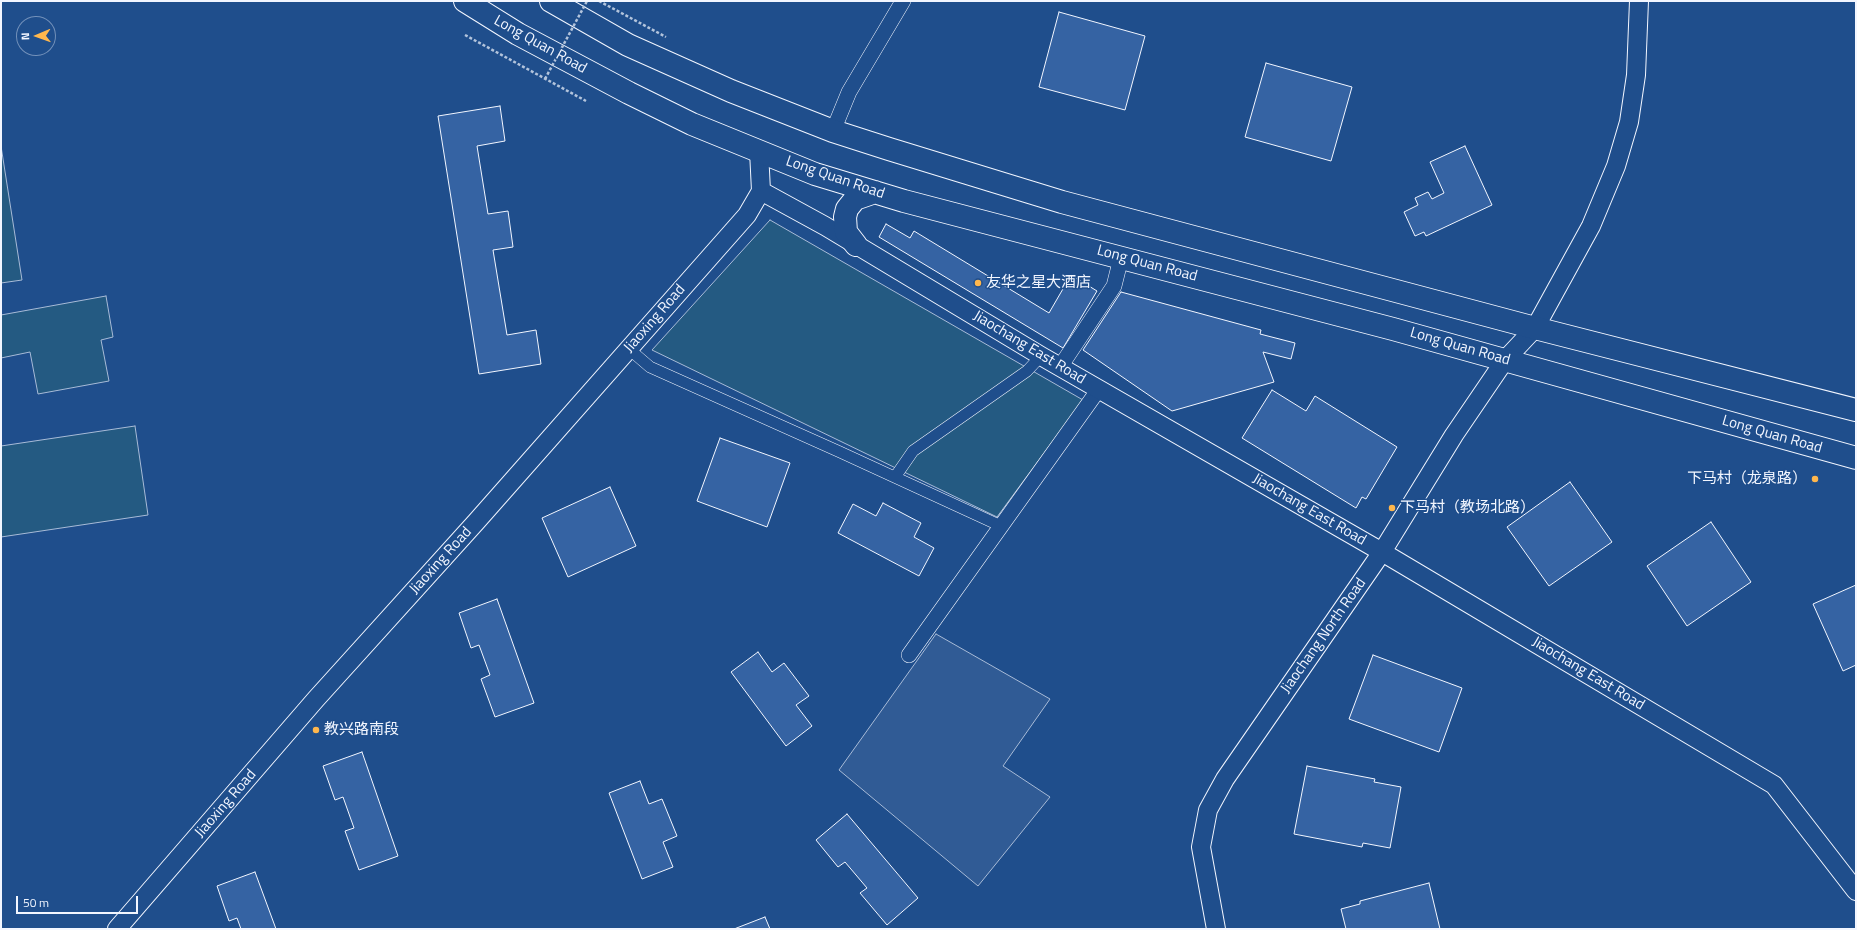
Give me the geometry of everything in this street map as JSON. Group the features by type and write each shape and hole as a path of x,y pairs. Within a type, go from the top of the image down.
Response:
{"main road":[{"name":"Long Quan Road","path":"465,1 518,34 629,93 692,124 815,174 875,192 1121,258 1393,329 1856,458"},
{"path":"551,1 628,45 731,91 833,131 1062,202 1535,328 1856,410"},
{"path":"856,245 846,232 844,217 847,209 855,199 875,192"}],"street":[{"path":"833,131 849,92 902,1"},
{"name":"Jiaochang North Road","path":"1216,929 1201,847 1208,810 1225,779 1382,552 1454,435 1505,360 1535,328 1591,226 1616,166 1629,122 1636,75 1639,1"},
{"path":"760,151 761,191"},
{"name":"Jiaochang East Road","path":"761,191 856,245 1041,356 1382,552 1774,785 1856,891"},
{"name":"Jiaoxing Road","path":"117,929 316,699 476,522 746,215 761,191"},
{"path":"1060,366 1114,286 1121,258"},
{"path":"628,349 650,367 1001,526"},
{"path":"895,477 913,450 1027,371 1041,356"},
{"path":"909,655 1099,389"}],"path":[{"path":"545,79 587,1"},
{"path":"599,1 666,37"},
{"path":"465,35 586,101"}],"shaded area":[{"path":"1,146 22,280 1,283"},
{"path":"770,220 1083,400 997,517 652,350"},
{"path":"106,296 113,337 101,340 109,381 38,394 30,352 1,358 1,315"},
{"path":"135,426 148,515 1,537 1,446"},
{"path":"936,634 1050,699 1003,766 1050,797 978,886 839,770"}],"building":[{"path":"1059,12 1145,36 1125,110 1039,87"},
{"path":"1266,63 1352,87 1331,161 1245,137"},
{"path":"500,106 505,141 477,146 488,214 508,211 513,247 493,250 507,335 536,330 541,364 479,374 438,116"},
{"path":"1465,146 1492,205 1426,236 1424,232 1415,236 1404,212 1418,205 1415,198 1428,192 1432,199 1444,193 1430,162"},
{"name":"友华之星大酒店","path":"886,224 910,238 914,231 1049,313 1071,275 1097,291 1063,348 879,237"},
{"path":"1121,292 1261,330 1260,334 1295,343 1291,359 1263,352 1274,382 1172,411 1083,350"},
{"path":"1272,390 1306,411 1315,396 1397,447 1366,499 1362,497 1356,508 1242,438"},
{"path":"720,438 790,463 767,527 697,501"},
{"path":"1570,482 1612,542 1549,586 1507,527"},
{"path":"610,487 636,546 568,577 542,518"},
{"path":"883,503 921,523 914,537 934,548 919,576 838,533 853,504 876,516"},
{"path":"1711,522 1751,582 1687,626 1647,566"},
{"path":"1856,585 1856,665 1843,671 1813,604"},
{"path":"497,599 534,703 495,717 481,679 490,675 479,645 471,648 459,613"},
{"path":"758,652 772,672 784,663 809,696 796,705 812,726 786,746 731,672"},
{"path":"1373,655 1462,688 1439,752 1349,719"},
{"path":"362,752 398,856 359,870 345,831 354,828 343,797 335,800 323,766"},
{"path":"1307,766 1375,779 1374,782 1401,787 1390,848 1363,843 1362,847 1294,834"},
{"path":"640,781 649,804 662,799 677,836 663,842 673,867 642,879 609,793"},
{"path":"847,814 918,898 887,925 860,893 867,888 845,862 838,867 816,840"},
{"path":"255,872 276,929 241,929 237,918 229,921 217,886"},
{"path":"1429,883 1440,929 1346,929 1341,909 1360,904 1360,901"},
{"path":"765,917 770,929 734,929"}],"place":[{"name":"友华之星大酒店","path":"978,283"},
{"name":"下马村（龙泉路）","path":"1815,479"},
{"name":"下马村（教场北路）","path":"1392,508"},
{"name":"教兴路南段","path":"316,730"}]}
